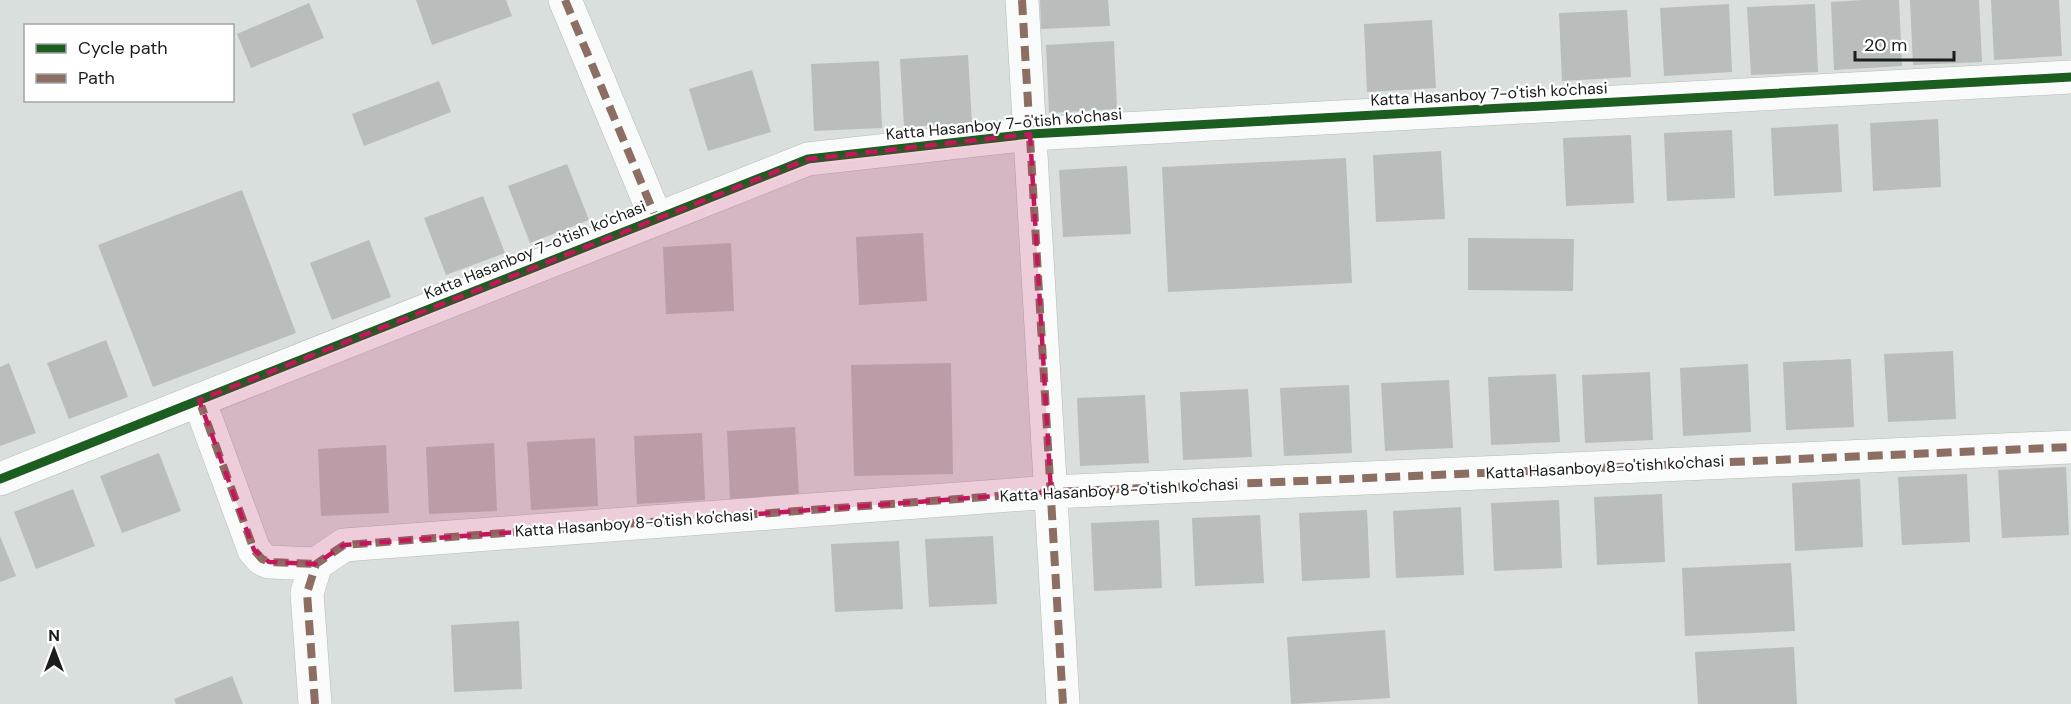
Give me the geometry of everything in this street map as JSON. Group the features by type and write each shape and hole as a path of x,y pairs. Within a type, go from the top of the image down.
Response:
{"street":[{"path":"565,0 656,218"},
{"path":"1022,0 1063,704"},
{"name":"Katta Hasanboy 7-o'tish ko'chasi","path":"0,479 808,159 1030,134 2071,77"},
{"path":"199,400 254,550 262,559 269,562 316,564 307,592 315,704"},
{"name":"Katta Hasanboy 8-o'tish ko'chasi","path":"316,564 344,545 1051,492 2071,447"}],"highlighted area":[{"path":"1030,134 1051,492 344,545 316,564 269,562 254,550 199,400 808,159"}],"building":[{"path":"416,0 506,0 512,16 432,45"},
{"path":"1040,0 1108,0 1110,26 1041,29"},
{"path":"1899,0 1902,66 1834,70 1831,2"},
{"path":"1910,0 1979,0 1982,62 1913,65"},
{"path":"1991,0 2059,0 2062,56 1994,60"},
{"path":"309,3 324,38 251,68 237,34"},
{"path":"1729,4 1732,72 1664,76 1660,8"},
{"path":"1815,4 1818,72 1751,75 1747,7"},
{"path":"1627,10 1631,77 1562,81 1559,13"},
{"path":"1432,20 1436,88 1367,92 1364,24"},
{"path":"1114,41 1117,109 1049,113 1046,45"},
{"path":"968,55 972,123 904,127 900,59"},
{"path":"879,61 882,128 814,131 811,64"},
{"path":"752,70 771,132 708,151 689,89"},
{"path":"439,81 451,112 364,146 352,114"},
{"path":"1938,119 1941,187 1873,191 1870,123"},
{"path":"1838,124 1842,192 1774,196 1771,128"},
{"path":"1732,130 1735,198 1667,201 1664,133"},
{"path":"1631,135 1634,203 1566,206 1563,138"},
{"path":"1441,151 1445,219 1376,222 1373,155"},
{"path":"1346,158 1352,283 1168,292 1162,167"},
{"path":"567,164 589,220 530,243 508,186"},
{"path":"1127,166 1131,234 1063,237 1059,170"},
{"path":"242,190 296,333 153,387 98,245"},
{"path":"483,196 505,253 446,275 424,218"},
{"path":"923,233 927,301 859,305 856,237"},
{"path":"1468,238 1574,239 1573,291 1468,290"},
{"path":"369,240 391,297 332,320 310,263"},
{"path":"731,243 734,311 666,314 663,247"},
{"path":"106,340 128,397 69,419 47,363"},
{"path":"1953,351 1956,419 1888,422 1884,354"},
{"path":"1851,359 1854,427 1786,430 1783,362"},
{"path":"9,363 36,433 0,446 0,367"},
{"path":"951,363 953,474 854,476 851,365"},
{"path":"1748,364 1751,432 1683,436 1680,368"},
{"path":"1650,372 1653,440 1585,443 1582,375"},
{"path":"1556,374 1560,442 1491,445 1488,377"},
{"path":"1449,380 1453,448 1385,451 1381,383"},
{"path":"1349,385 1352,453 1284,456 1280,388"},
{"path":"1248,389 1252,457 1183,460 1180,392"},
{"path":"1145,395 1149,463 1080,466 1077,398"},
{"path":"795,427 799,495 730,499 727,431"},
{"path":"702,433 705,500 637,504 634,436"},
{"path":"595,438 598,506 531,510 527,442"},
{"path":"494,443 497,511 429,514 426,447"},
{"path":"386,445 389,513 321,516 318,449"},
{"path":"159,453 181,511 122,533 100,476"},
{"path":"2066,467 2069,535 2002,538 1998,470"},
{"path":"1967,474 1970,542 1902,545 1898,477"},
{"path":"1860,479 1863,547 1795,551 1792,483"},
{"path":"73,489 95,546 36,569 14,512"},
{"path":"1662,494 1665,562 1597,565 1594,497"},
{"path":"1559,500 1562,568 1494,571 1491,503"},
{"path":"1461,507 1464,575 1396,578 1393,511"},
{"path":"1367,510 1370,578 1302,581 1299,513"},
{"path":"1260,515 1264,583 1195,586 1192,518"},
{"path":"1159,520 1162,588 1094,591 1091,523"},
{"path":"0,536 16,576 0,582"},
{"path":"993,536 997,604 929,607 925,539"},
{"path":"899,541 903,609 835,612 831,544"},
{"path":"1791,563 1795,631 1685,636 1682,568"},
{"path":"519,621 522,689 454,692 451,625"},
{"path":"1385,630 1390,698 1291,704 1287,637"},
{"path":"1794,647 1797,704 1698,704 1695,652"},
{"path":"232,676 243,704 176,704 174,699"}],"marked path":[{"path":"565,0 656,218"},
{"path":"1022,0 1063,704"},
{"path":"199,400 254,550 262,559 269,562 316,564"},
{"path":"315,704 307,593 316,564 344,545 1051,492 2071,447"}],"cycle path":[{"path":"0,479 808,159 1030,134 2071,77"}]}
